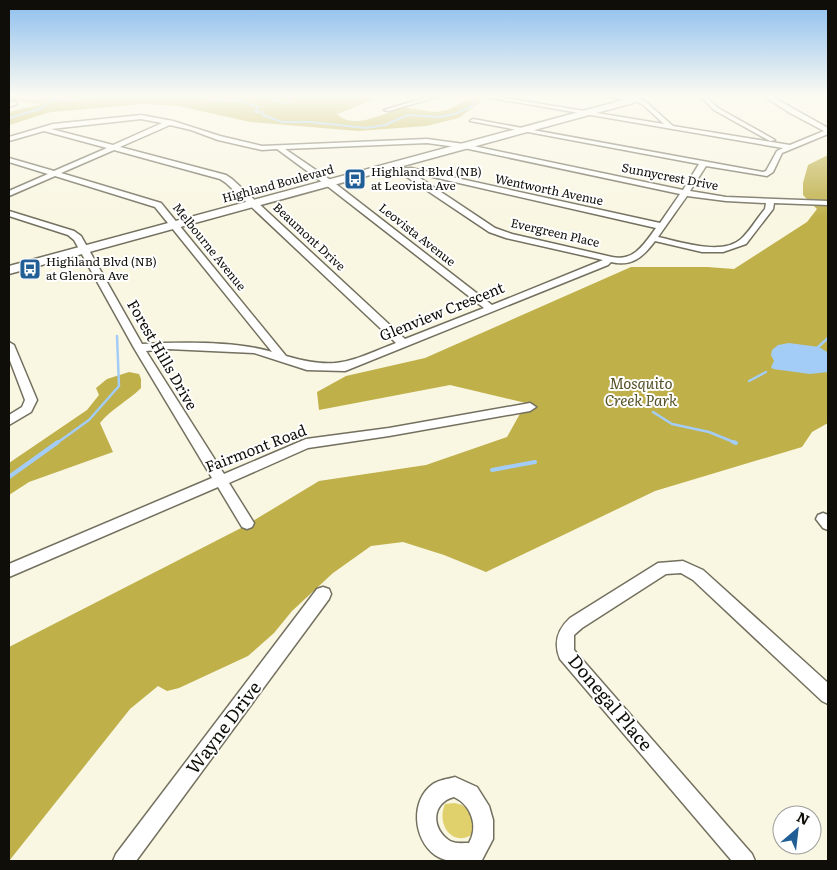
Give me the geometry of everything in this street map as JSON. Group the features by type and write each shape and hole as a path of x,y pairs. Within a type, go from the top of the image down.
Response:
{"street":[{"name":"Beaumont Drive","path":"72,137 223,178 255,203 404,343"},
{"path":"9,194 138,137"},
{"name":"Sunnycrest Drive","path":"220,137 252,146 279,148 427,141 464,146 685,193 726,199 828,203"},
{"name":"Highland Boulevard","path":"9,270 329,183 400,168 464,146 499,137"},
{"path":"567,137 764,174 769,172 779,152 814,137"},
{"path":"725,137 788,147"},
{"path":"764,137 788,147"},
{"name":"Leovista Avenue","path":"279,148 329,183 490,308"},
{"name":"Melbourne Avenue","path":"9,160 158,205 281,356"},
{"name":"Glenview Crescent","path":"139,348 168,346 255,350 281,356 307,366 345,367 609,259 624,262 634,258 653,238 704,163"},
{"name":"Wentworth Avenue","path":"400,168 660,226"},
{"name":"Evergreen Place","path":"400,168 492,230 509,236 609,259"},
{"path":"653,238 702,249 720,250 743,242 769,209 770,201"},
{"name":"Forest Hills Drive","path":"9,213 71,233 78,238 139,348 247,523"},
{"path":"9,345 31,400 27,409 9,421"},
{"name":"Fairmont Road","path":"9,571 306,444 389,432 530,407"},
{"name":"Donegal Place","path":"744,861 566,653 566,632 576,623 664,568 683,567 698,575 828,695"},
{"name":"Wayne Drive","path":"123,861 323,594"}],"shaded area":[{"path":"445,804 460,804 468,810 472,818 473,834 465,838 453,836 444,826 443,812"}],"green space":[{"name":"Mosquito Creek Park","path":"828,155 828,423 812,432 802,447 655,491 486,572 444,555 403,542 371,546 333,573 292,611 274,633 248,656 179,688 167,691 158,686 130,709 9,861 9,647 243,527 319,481 426,465 507,437 526,403 450,385 319,410 317,392 346,376 425,358 631,267 734,269 807,222 817,209 803,195 803,183 808,165"},
{"path":"129,372 139,374 141,388 109,413 100,423 113,452 29,482 9,495 9,463 87,410 99,395 96,388 107,379"}],"water":[{"path":"789,343 819,347 827,352 828,372 810,374 773,369 771,367 774,361 771,355 772,350 778,345"}],"waterway":[{"path":"57,443 89,420 119,386 117,336"},
{"path":"816,349 828,338"},
{"path":"749,381 766,372"},
{"path":"653,412 672,424 709,432 736,443 733,442"},
{"path":"9,477 58,442"},
{"path":"492,470 535,462"}],"place":[{"name":"Highland Blvd (NB) at Leovista Ave","path":"355,179"},
{"name":"Highland Blvd (NB) at Glenora Ave","path":"30,269"}]}
